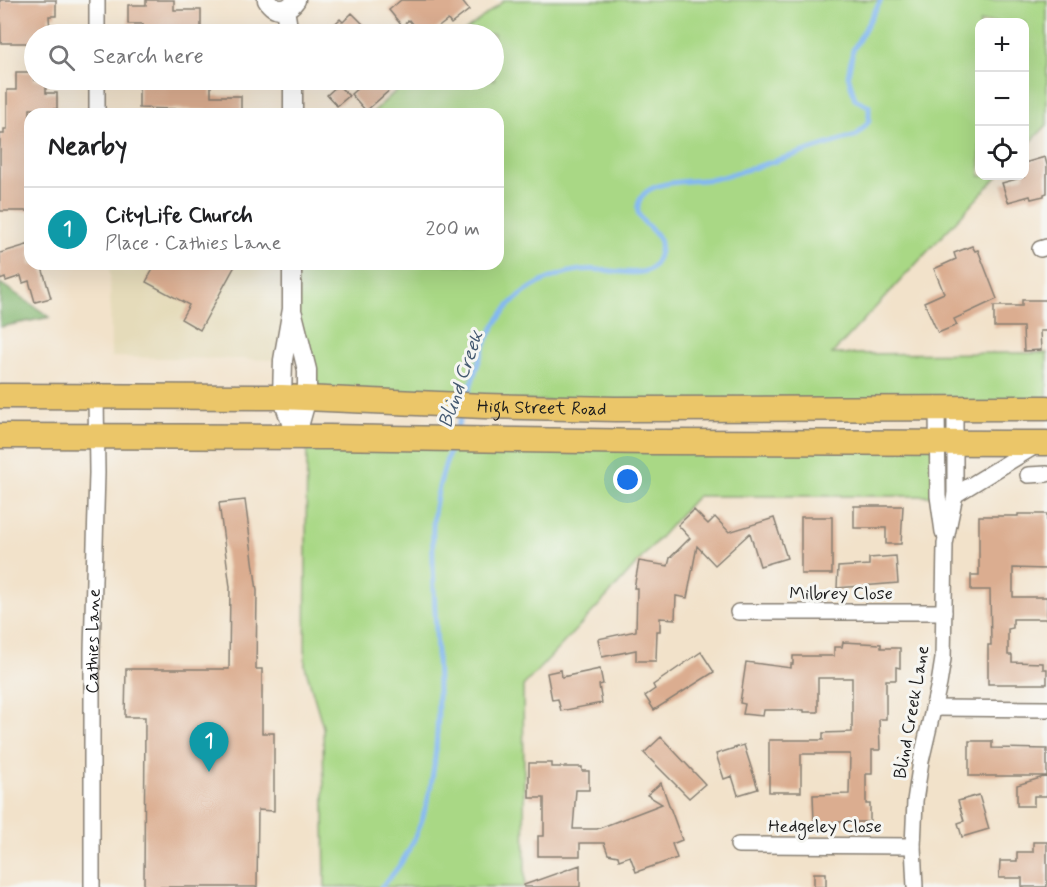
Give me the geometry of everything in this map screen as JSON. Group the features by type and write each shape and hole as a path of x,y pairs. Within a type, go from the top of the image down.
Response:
{"main road":[{"name":"High Street Road","path":"0,396 282,397 615,409 1047,408"},
{"name":"High Street Road","path":"0,436 470,438 1045,446"}],"street":[{"path":"97,0 97,24"},
{"path":"267,0 274,7 290,4 289,24"},
{"path":"97,90 97,108"},
{"path":"293,90 293,108"},
{"path":"292,270 292,309 283,360 282,397 296,437"},
{"path":"292,309 306,362 307,398 296,437"},
{"name":"Cathies Lane","path":"92,887 92,651 96,396"},
{"name":"Blind Creek Lane","path":"915,887 913,846 917,788 943,659 945,544 938,496 946,443 946,408"},
{"name":"Blind Creek Lane","path":"945,544 955,495 946,443"},
{"path":"955,495 1045,446"},
{"path":"1028,475 1047,474"},
{"name":"Milbrey Close","path":"738,612 944,612"},
{"path":"933,708 1047,710"},
{"name":"Hedgeley Close","path":"738,845 913,846"}],"shaded area":[{"path":"110,270 291,270 283,360 111,357"}],"green space":[{"path":"505,0 1047,0 1047,125 1029,144 1029,18 975,18 975,180 994,180 832,354 1047,353 1047,408 307,398 293,270 504,270 504,108 378,108 397,90 504,90 504,24 474,24"},
{"path":"0,283 50,317 0,327"},
{"path":"307,437 937,443 938,496 697,496 523,686 525,887 325,887 323,727 305,666"}],"building":[{"path":"0,0 56,0 56,16 49,16 49,24 24,24 24,43 1,43"},
{"path":"146,0 174,0 174,10 201,10 201,24 128,24 128,5 146,5"},
{"path":"401,0 461,0 469,10 451,24 448,20 443,24 412,24 409,20 400,24 389,10"},
{"path":"352,13 363,24 335,24 340,19 343,22"},
{"path":"16,72 24,72 24,90 46,90 46,93 57,93 57,108 24,108 24,211 0,211 0,134 4,134 4,129 7,129 7,90 16,90"},
{"path":"139,90 211,90 211,96 241,96 241,108 139,108"},
{"path":"332,90 343,90 349,96 337,106 327,95"},
{"path":"356,90 390,90 369,108 363,108 351,94"},
{"path":"1045,157 1047,193 1031,199 1030,196 1008,202 1002,183 1029,180 1029,162"},
{"path":"24,246 24,270 43,270 51,298 35,302 29,281 23,283 21,276 6,281 5,278 0,280 0,253"},
{"path":"972,246 975,251 978,250 997,299 954,319 957,325 938,333 924,302 944,293 934,269 956,259 954,253"},
{"path":"153,270 233,270 200,330 181,319 189,305 146,282"},
{"path":"1022,300 1047,300 1047,331 1040,331 1041,350 1024,351 1023,327 994,327 994,306 1022,306"},
{"path":"245,500 257,591 256,669 262,669 262,733 274,733 274,811 258,810 257,887 144,887 145,717 125,717 126,669 229,669 230,587 219,503"},
{"path":"854,506 903,506 901,544 886,544 886,528 854,528"},
{"path":"694,510 708,524 715,517 729,532 774,518 787,558 760,566 750,533 715,565 697,546 687,598 676,596 675,619 660,618 656,661 636,661 636,650 602,657 598,639 636,631 637,588 634,588 639,561 668,566 670,558 690,538 678,525"},
{"path":"1018,514 1047,514 1046,569 1013,568 1013,597 1047,597 1047,619 1013,619 1013,628 1008,629 1008,655 1012,655 1012,662 1043,663 1043,669 1047,669 1047,684 988,684 988,645 991,645 990,590 971,590 971,575 979,575 979,516 1018,516"},
{"path":"801,517 832,517 832,574 801,574"},
{"path":"896,556 898,583 837,588 838,567 869,565 869,558"},
{"path":"843,642 881,644 881,648 900,648 900,668 896,667 896,680 886,680 886,719 879,719 880,750 872,750 872,774 866,774 866,804 870,804 870,822 814,822 813,795 849,794 850,754 801,754 801,792 769,792 769,740 823,740 823,733 852,732 852,678 818,678 818,712 764,710 763,716 743,714 745,704 740,703 746,662 791,668 793,656 834,656 834,647 842,647"},
{"path":"701,652 714,672 654,710 645,696 655,689 653,685"},
{"path":"600,669 603,684 599,685 602,703 561,711 558,699 552,700 547,673 561,670 562,677"},
{"path":"661,737 705,784 689,798 644,753"},
{"path":"969,741 992,741 992,748 1047,749 1047,776 969,776"},
{"path":"744,745 758,789 738,795 732,776 724,779 716,754"},
{"path":"529,763 552,763 552,767 582,767 582,771 589,771 589,790 576,790 573,829 597,829 662,804 647,795 661,783 682,840 672,844 677,858 636,872 630,856 619,860 618,856 608,854 604,843 580,843 580,856 538,856 538,836 544,836 544,798 529,798"},
{"path":"1047,776 1047,796 1034,796 1034,806 1017,806 1017,785"},
{"path":"979,795 989,829 962,837 958,823 964,821 958,801"},
{"path":"1033,842 1047,842 1047,887 1022,887 1022,878 999,878 1000,861 1017,861 1017,852 1033,852"},
{"path":"580,865 580,887 524,887 524,885"},
{"path":"814,873 826,873 826,887 814,887"}],"waterway":[{"name":"Blind Creek","path":"467,397 479,360 493,328 503,313 529,289 555,276 574,271 594,269 634,273 646,271 653,266 660,253 659,240 642,220 638,210 641,198 646,192 663,184 723,177 857,135 869,121 869,106 855,99 848,75 853,50 881,0"},
{"name":"Blind Creek","path":"456,432 462,412"},
{"name":"Blind Creek","path":"381,887 408,852 425,811 434,765 438,716 433,526 437,496 451,446"}],"place":[{"name":"CityLife Church","path":"209,772"}]}
